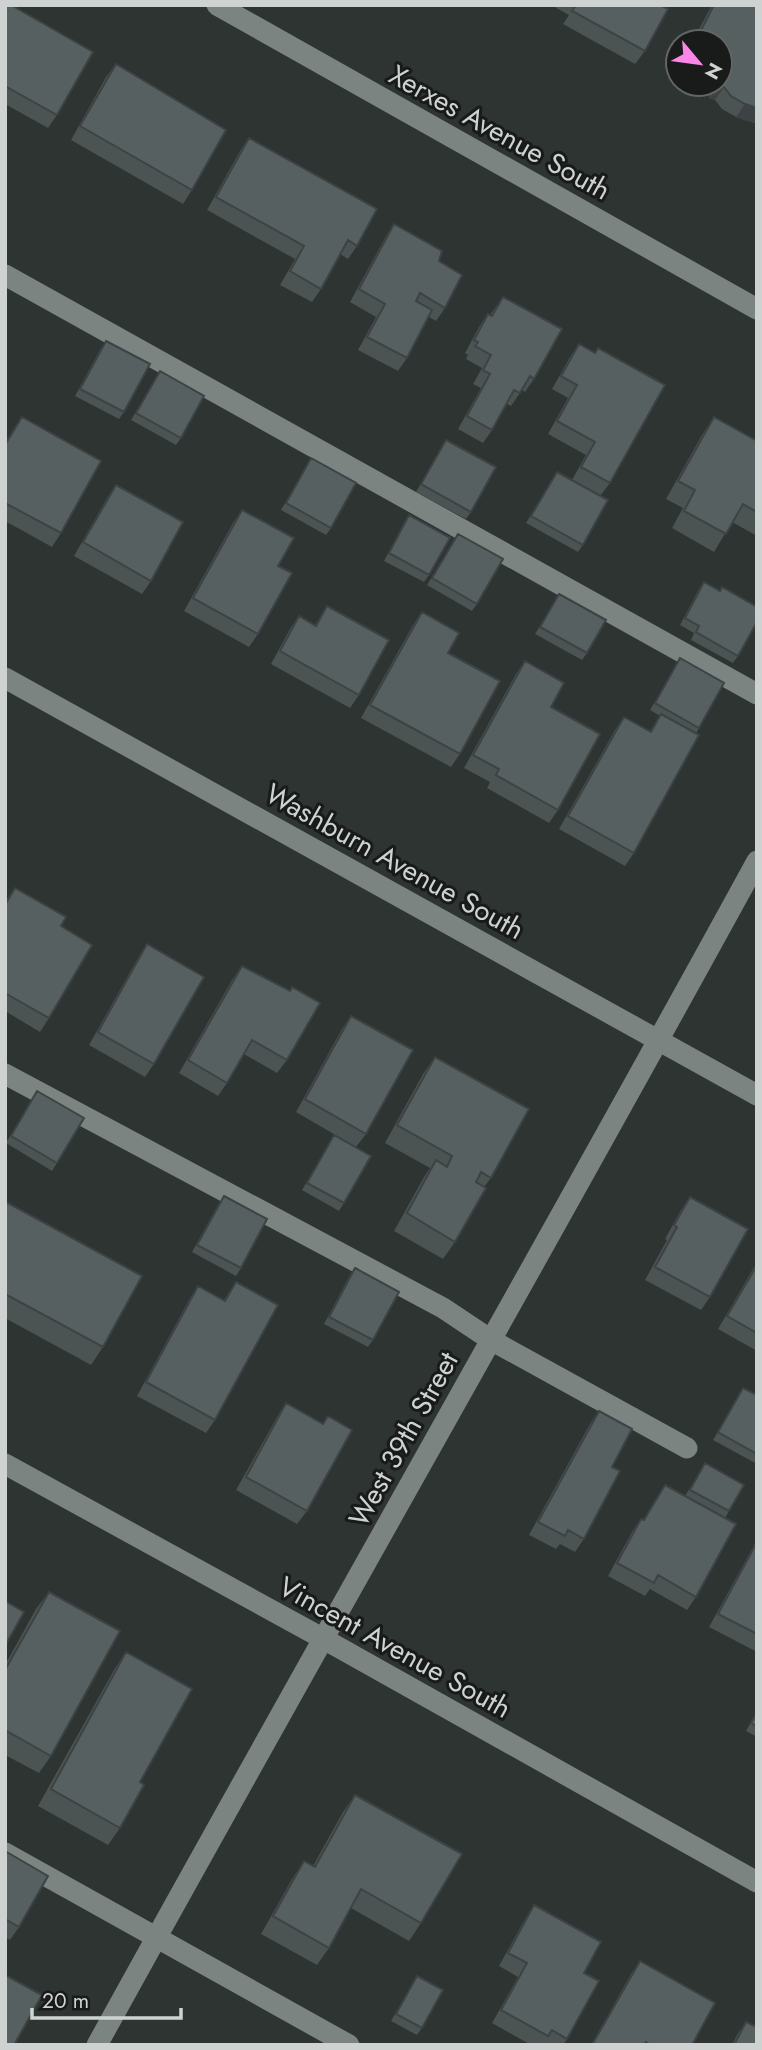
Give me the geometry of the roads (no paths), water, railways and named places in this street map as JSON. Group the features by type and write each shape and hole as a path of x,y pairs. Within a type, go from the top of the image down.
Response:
{"street":[{"name":"Xerxes Avenue South","path":"217,5 757,309"},
{"path":"5,275 757,694"},
{"name":"Washburn Avenue South","path":"5,678 757,1095"},
{"name":"West 39th Street","path":"97,2045 757,862"},
{"path":"5,1074 443,1308 491,1340 687,1448"},
{"name":"Vincent Avenue South","path":"5,1464 757,1882"},
{"path":"5,1853 349,2045"}]}
